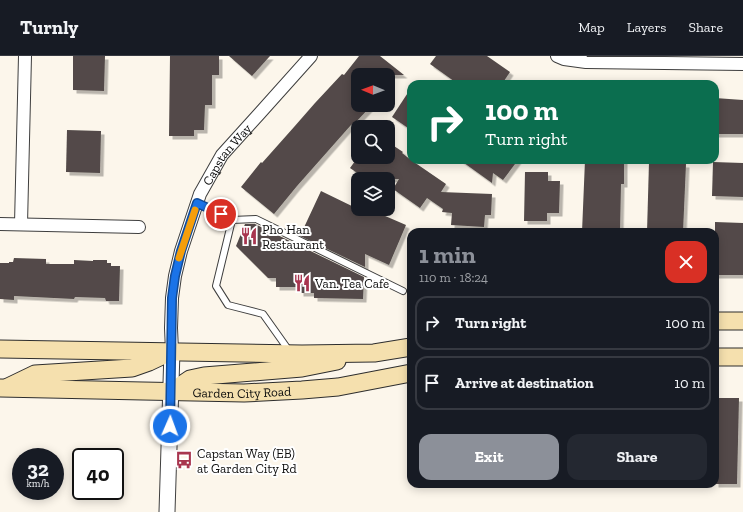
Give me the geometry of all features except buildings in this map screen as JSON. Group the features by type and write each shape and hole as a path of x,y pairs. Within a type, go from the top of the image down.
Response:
{"main road":[{"path":"719,321 743,321"},
{"path":"171,392 190,379 204,376 302,368 407,348"},
{"path":"0,349 374,353"},
{"path":"3,388 35,374 132,368 172,351"},
{"path":"719,357 743,357"},
{"name":"Garden City Road","path":"3,388 244,393 331,388 407,373"}],"street":[{"path":"21,224 25,56"},
{"name":"Capstan Way","path":"167,512 172,351 172,298 181,251 200,194 222,155 311,56"},
{"path":"557,56 564,59 586,62 743,64"},
{"path":"0,224 139,227"}],"lane":[{"path":"197,203 232,220 256,219 402,291"},
{"path":"232,220 216,286 228,305 263,314 291,353"}],"slow traffic":[{"path":"179,258 195,210"}],"place":[{"name":"Pho Han Restaurant","path":"249,236"},
{"name":"Van. Tea Cafe","path":"302,283"},
{"name":"Capstan Way (EB) at Garden City Rd","path":"184,460"}],"route":[{"path":"170,426 172,298 181,251 197,203 221,214"}]}
